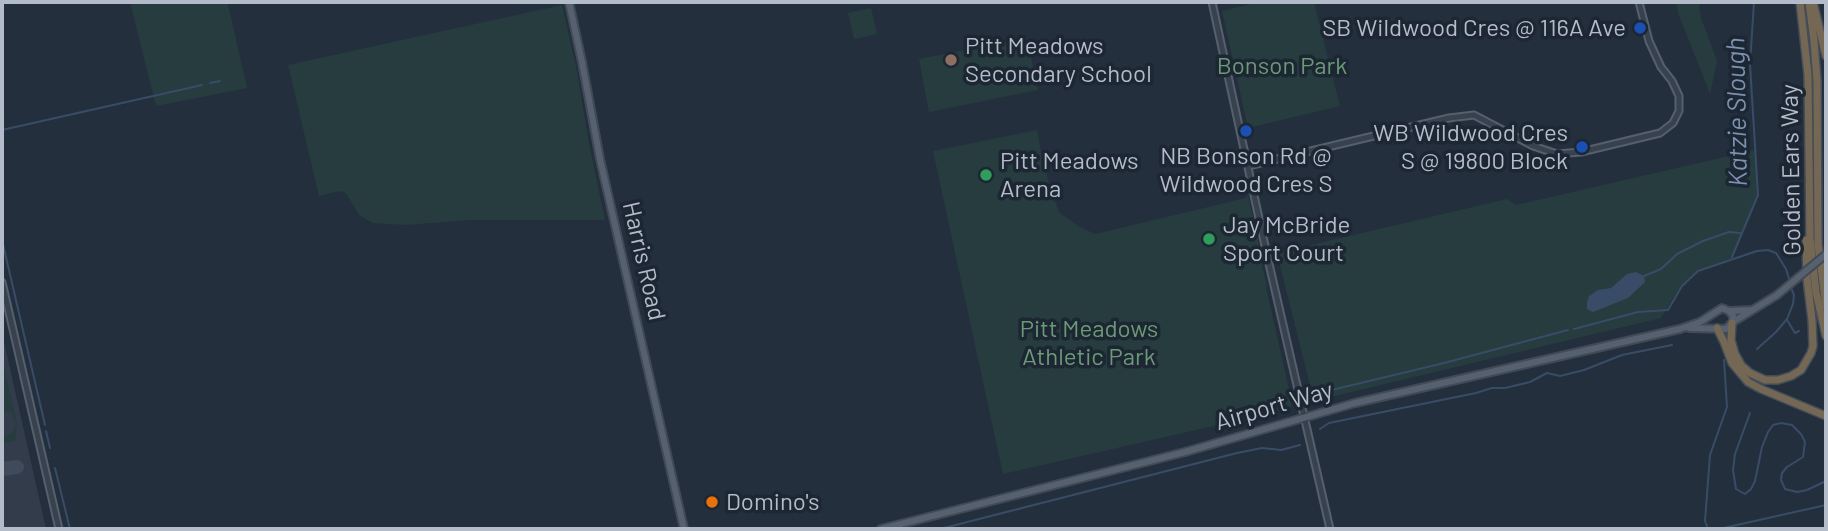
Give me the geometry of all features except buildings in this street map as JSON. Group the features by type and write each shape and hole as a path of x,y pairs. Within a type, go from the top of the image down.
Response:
{"highway":[{"name":"Golden Ears Way","path":"1800,2 1808,75 1810,238 1813,272 1826,336"},
{"name":"Golden Ears Way","path":"1811,2 1817,81 1818,244 1826,306"},
{"path":"1811,2 1826,56"},
{"path":"1732,322 1731,340 1735,354 1741,365 1750,373 1765,380 1778,380 1797,373 1805,365 1811,353 1813,337 1807,279 1805,211 1808,184"},
{"path":"1716,328 1731,363 1748,382 1826,416"}],"main road":[{"name":"Harris Road","path":"569,2 600,159 684,529"},
{"path":"1752,310 1729,311 1722,308 1714,312 1712,322 1716,328 1726,329 1732,322 1752,310 1777,295 1826,255"},
{"path":"1729,311 1732,322"},
{"name":"Airport Way","path":"881,529 1185,452 1354,403 1680,329 1712,315"},
{"name":"Airport Way","path":"1680,329 1716,328"}],"street":[{"path":"1212,2 1330,529"},
{"path":"1248,166 1450,118 1474,116 1533,146 1558,154 1581,152 1660,133 1673,123 1679,111 1679,96 1648,41 1639,2"},
{"path":"2,282 59,529"}],"shaded area":[{"path":"2,333 46,529 2,529"}],"green space":[{"path":"130,2 229,2 247,88 156,106"},
{"name":"Bonson Park","path":"1259,2 1314,2 1340,106 1248,128 1222,11"},
{"path":"1676,2 1699,2 1701,18 1717,61 1710,94 1678,13"},
{"path":"562,5 605,220 469,220 406,225 373,223 359,215 346,193 339,191 319,196 288,65"},
{"path":"871,8 877,34 854,39 848,13"},
{"path":"1027,38 1038,90 929,112 919,59"},
{"name":"Pitt Meadows Athletic Park","path":"1037,130 1050,187 1059,212 1095,234 1246,198 1248,195 1292,402 1288,409 1003,474 933,151"},
{"path":"1755,150 1758,195 1731,259 1698,271 1681,286 1661,318 1314,401 1277,253 1507,199 1516,205"},
{"path":"2,359 17,423 15,441 2,443 2,437 12,433 16,423 12,413 2,410"}],"water":[{"path":"1636,272 1644,276 1645,282 1628,298 1593,312 1587,309 1589,296 1598,290 1611,288 1627,274"}],"waterway":[{"name":"Katzie Slough","path":"1732,257 1758,195 1750,64 1754,2"},
{"path":"210,83 220,81"},
{"path":"2,130 202,85"},
{"path":"1644,276 1661,269 1677,254 1703,241 1729,232 1740,233"},
{"path":"2,240 45,425"},
{"name":"Katzie Slough","path":"1574,329 1638,312 1668,310 1682,286 1698,271 1757,251 1768,250 1776,253 1790,282"},
{"name":"Katzie Slough","path":"1757,349 1787,319 1793,304 1794,295 1791,288"},
{"path":"1787,320 1795,333 1799,331"},
{"name":"Katzie Slough","path":"1315,394 1568,330"},
{"path":"1320,429 1329,423 1530,382 1547,373 1560,376 1622,355 1672,345"},
{"path":"1708,529 1705,521 1710,455 1727,407 1724,360"},
{"path":"1750,413 1735,454 1733,470 1736,489 1745,494 1751,489 1768,432 1773,425 1781,423 1792,425 1805,442 1803,457 1782,473 1781,480 1785,489 1797,492 1826,481"},
{"path":"46,431 50,448"},
{"path":"940,529 1237,453 1262,448 1281,450 1300,445"},
{"path":"55,468 70,529"},
{"path":"1719,529 1826,505"}],"taxiway":[{"path":"2,469 17,467"}],"place":[{"name":"SB Wildwood Cres @ 116A Ave","path":"1640,28"},
{"name":"Pitt Meadows Secondary School","path":"951,60"},
{"name":"NB Bonson Rd @ Wildwood Cres S","path":"1246,131"},
{"name":"WB Wildwood Cres S @ 19800 Block","path":"1582,147"},
{"name":"Pitt Meadows Arena","path":"986,175"},
{"name":"Jay McBride Sport Court","path":"1209,239"},
{"name":"Domino's","path":"712,502"}]}
